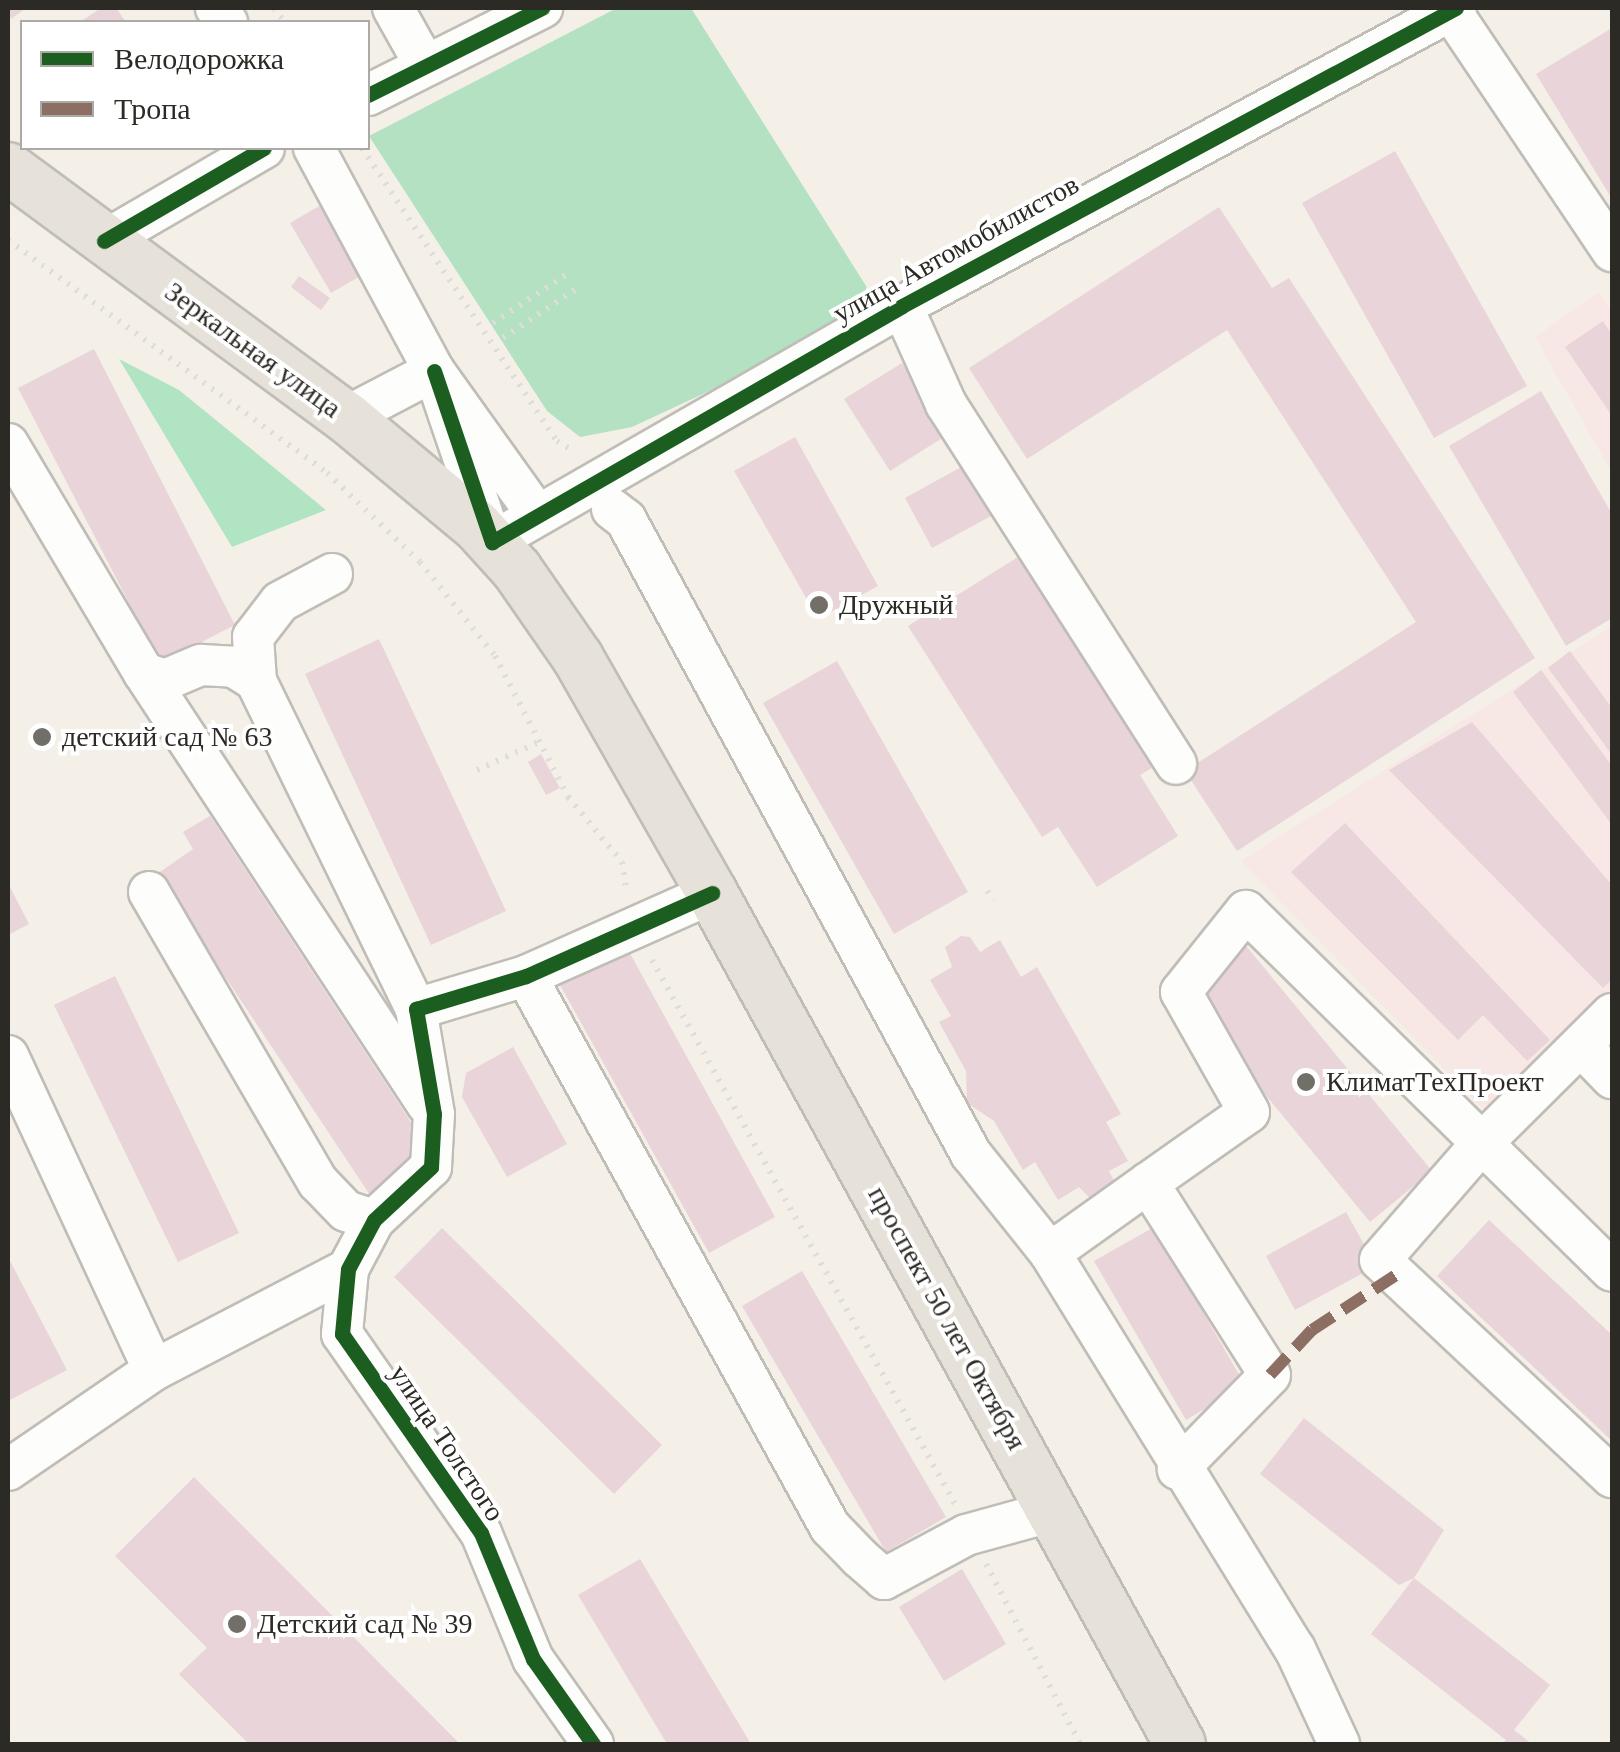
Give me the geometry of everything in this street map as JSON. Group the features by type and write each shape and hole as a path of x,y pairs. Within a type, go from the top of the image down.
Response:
{"main road":[{"name":"Зеркальная улица","path":"8,168 346,417 492,542"},
{"name":"проспект 50 лет Октября","path":"492,542 578,658 712,893 1180,1744"}],"street":[{"path":"393,8 425,65"},
{"path":"1452,8 1612,251"},
{"name":"улица Автомобилистов","path":"492,542 902,306 1452,8"},
{"path":"370,94 532,10"},
{"path":"104,241 261,150"},
{"path":"315,150 434,370 537,514"},
{"path":"902,306 946,404 1176,764"},
{"path":"346,417 434,370"},
{"path":"434,370 492,542"},
{"path":"8,444 144,673 434,1114"},
{"path":"612,509 626,520 971,1154 1050,1254 1178,1469 1295,1649 1339,1744"},
{"path":"8,1470 154,1370 348,1269 374,1220 431,1167 434,1114 416,1009 256,681 254,636 280,602 332,574"},
{"path":"144,673 165,680 201,665 234,668 256,681"},
{"path":"149,892 318,1182 346,1211 374,1220"},
{"path":"416,1009 526,976 712,893"},
{"path":"1050,1254 1248,1112 1181,992 1246,911 1612,1271"},
{"path":"526,976 830,1527 860,1558 884,1579 966,1534 1054,1511"},
{"path":"1612,1014 1480,1145 1380,1260 1612,1478"},
{"path":"1581,1046 1612,1078"},
{"path":"8,1056 154,1370"},
{"path":"1148,1183 1270,1374 1178,1469"},
{"name":"улица Толстого","path":"348,1269 342,1334 481,1532 533,1659 593,1744"}],"path":[{"path":"363,150 558,442 584,458"},
{"path":"493,324 567,274"},
{"path":"503,338 576,290"},
{"path":"478,770 543,740"},
{"path":"987,890 993,900"}],"shaded area":[{"path":"1599,292 1612,312 1612,473 1535,337"},
{"path":"1612,626 1612,996 1486,1112 1241,861"}],"green space":[{"path":"617,8 691,8 873,297 735,379 632,427 580,437 547,411 370,135"},
{"path":"119,359 179,390 326,510 232,547"}],"building":[{"path":"8,8 26,8 11,19"},
{"path":"101,8 116,8 125,20 83,20"},
{"path":"1612,28 1612,199 1536,74"},
{"path":"1395,151 1527,386 1434,438 1302,203"},
{"path":"321,205 362,275 331,293 290,223"},
{"path":"1219,207 1272,288 1289,278 1535,658 1237,851 1185,771 1416,622 1227,330 1027,459 969,368"},
{"path":"299,276 330,298 321,310 291,287"},
{"path":"1603,321 1612,335 1612,416 1565,347"},
{"path":"94,349 235,625 160,663 18,388"},
{"path":"902,363 947,435 890,471 844,399"},
{"path":"1541,391 1612,514 1612,618 1566,646 1449,446"},
{"path":"795,437 878,586 818,619 734,471"},
{"path":"963,466 991,516 932,548 905,498"},
{"path":"1018,557 1152,768 1140,775 1178,836 1097,887 1058,827 1042,837 908,626"},
{"path":"379,639 506,911 431,945 305,674"},
{"path":"1570,651 1612,708 1612,755 1548,668"},
{"path":"837,661 968,892 894,934 763,703"},
{"path":"1541,670 1612,766 1612,825 1513,692"},
{"path":"1472,722 1612,885 1612,979 1603,988 1389,770"},
{"path":"541,754 560,788 546,795 528,762"},
{"path":"210,816 424,1142 414,1163 370,1195 157,874 193,849 183,832"},
{"path":"1345,823 1550,1040 1527,1061 1483,1015 1458,1040 1291,872"},
{"path":"8,883 29,924 8,935"},
{"path":"961,936 970,937 980,952 1000,940 1021,977 1037,967 1121,1114 1106,1122 1128,1161 1109,1171 1115,1183 1093,1201 1079,1187 1058,1200 1035,1162 1023,1170 994,1121 967,1103 966,1071 939,1022 951,1016 930,980 952,967 945,947"},
{"name":"КлиматТехПроект","path":"1242,941 1432,1171 1370,1222 1181,992"},
{"path":"627,948 775,1217 709,1253 560,985"},
{"path":"115,976 239,1233 178,1262 54,1005"},
{"path":"513,1047 567,1144 507,1177 462,1097 466,1073"},
{"path":"1346,1212 1376,1266 1295,1310 1266,1256"},
{"path":"1489,1220 1612,1335 1612,1441 1437,1276"},
{"path":"1154,1227 1245,1385 1186,1420 1094,1261"},
{"path":"442,1228 662,1445 614,1494 394,1277"},
{"path":"8,1257 67,1370 8,1401"},
{"path":"802,1271 946,1517 886,1552 742,1306"},
{"path":"1304,1418 1444,1530 1414,1578 1399,1585 1260,1474"},
{"path":"194,1477 460,1744 249,1744 179,1674 207,1648 115,1556"},
{"path":"640,1559 751,1744 667,1744 578,1595"},
{"path":"962,1569 1006,1644 944,1681 899,1607"},
{"path":"1414,1578 1550,1685 1514,1730 1532,1744 1503,1744 1506,1740 1371,1634"}],"marked path":[{"path":"1270,1375 1312,1330 1396,1275"}],"cycle path":[{"path":"370,94 542,8"},
{"path":"434,371 492,542 902,306 1456,8"},
{"path":"104,241 261,150"},
{"path":"593,1744 533,1659 481,1533 342,1334 348,1269 374,1220 431,1167 434,1114 416,1009 526,976 712,893"}],"place":[{"name":"Дружный","path":"819,605"},
{"name":"детский сад № 63","path":"42,737"},
{"name":"КлиматТехПроект","path":"1306,1082"},
{"name":"Детский сад № 39","path":"237,1624"}]}
